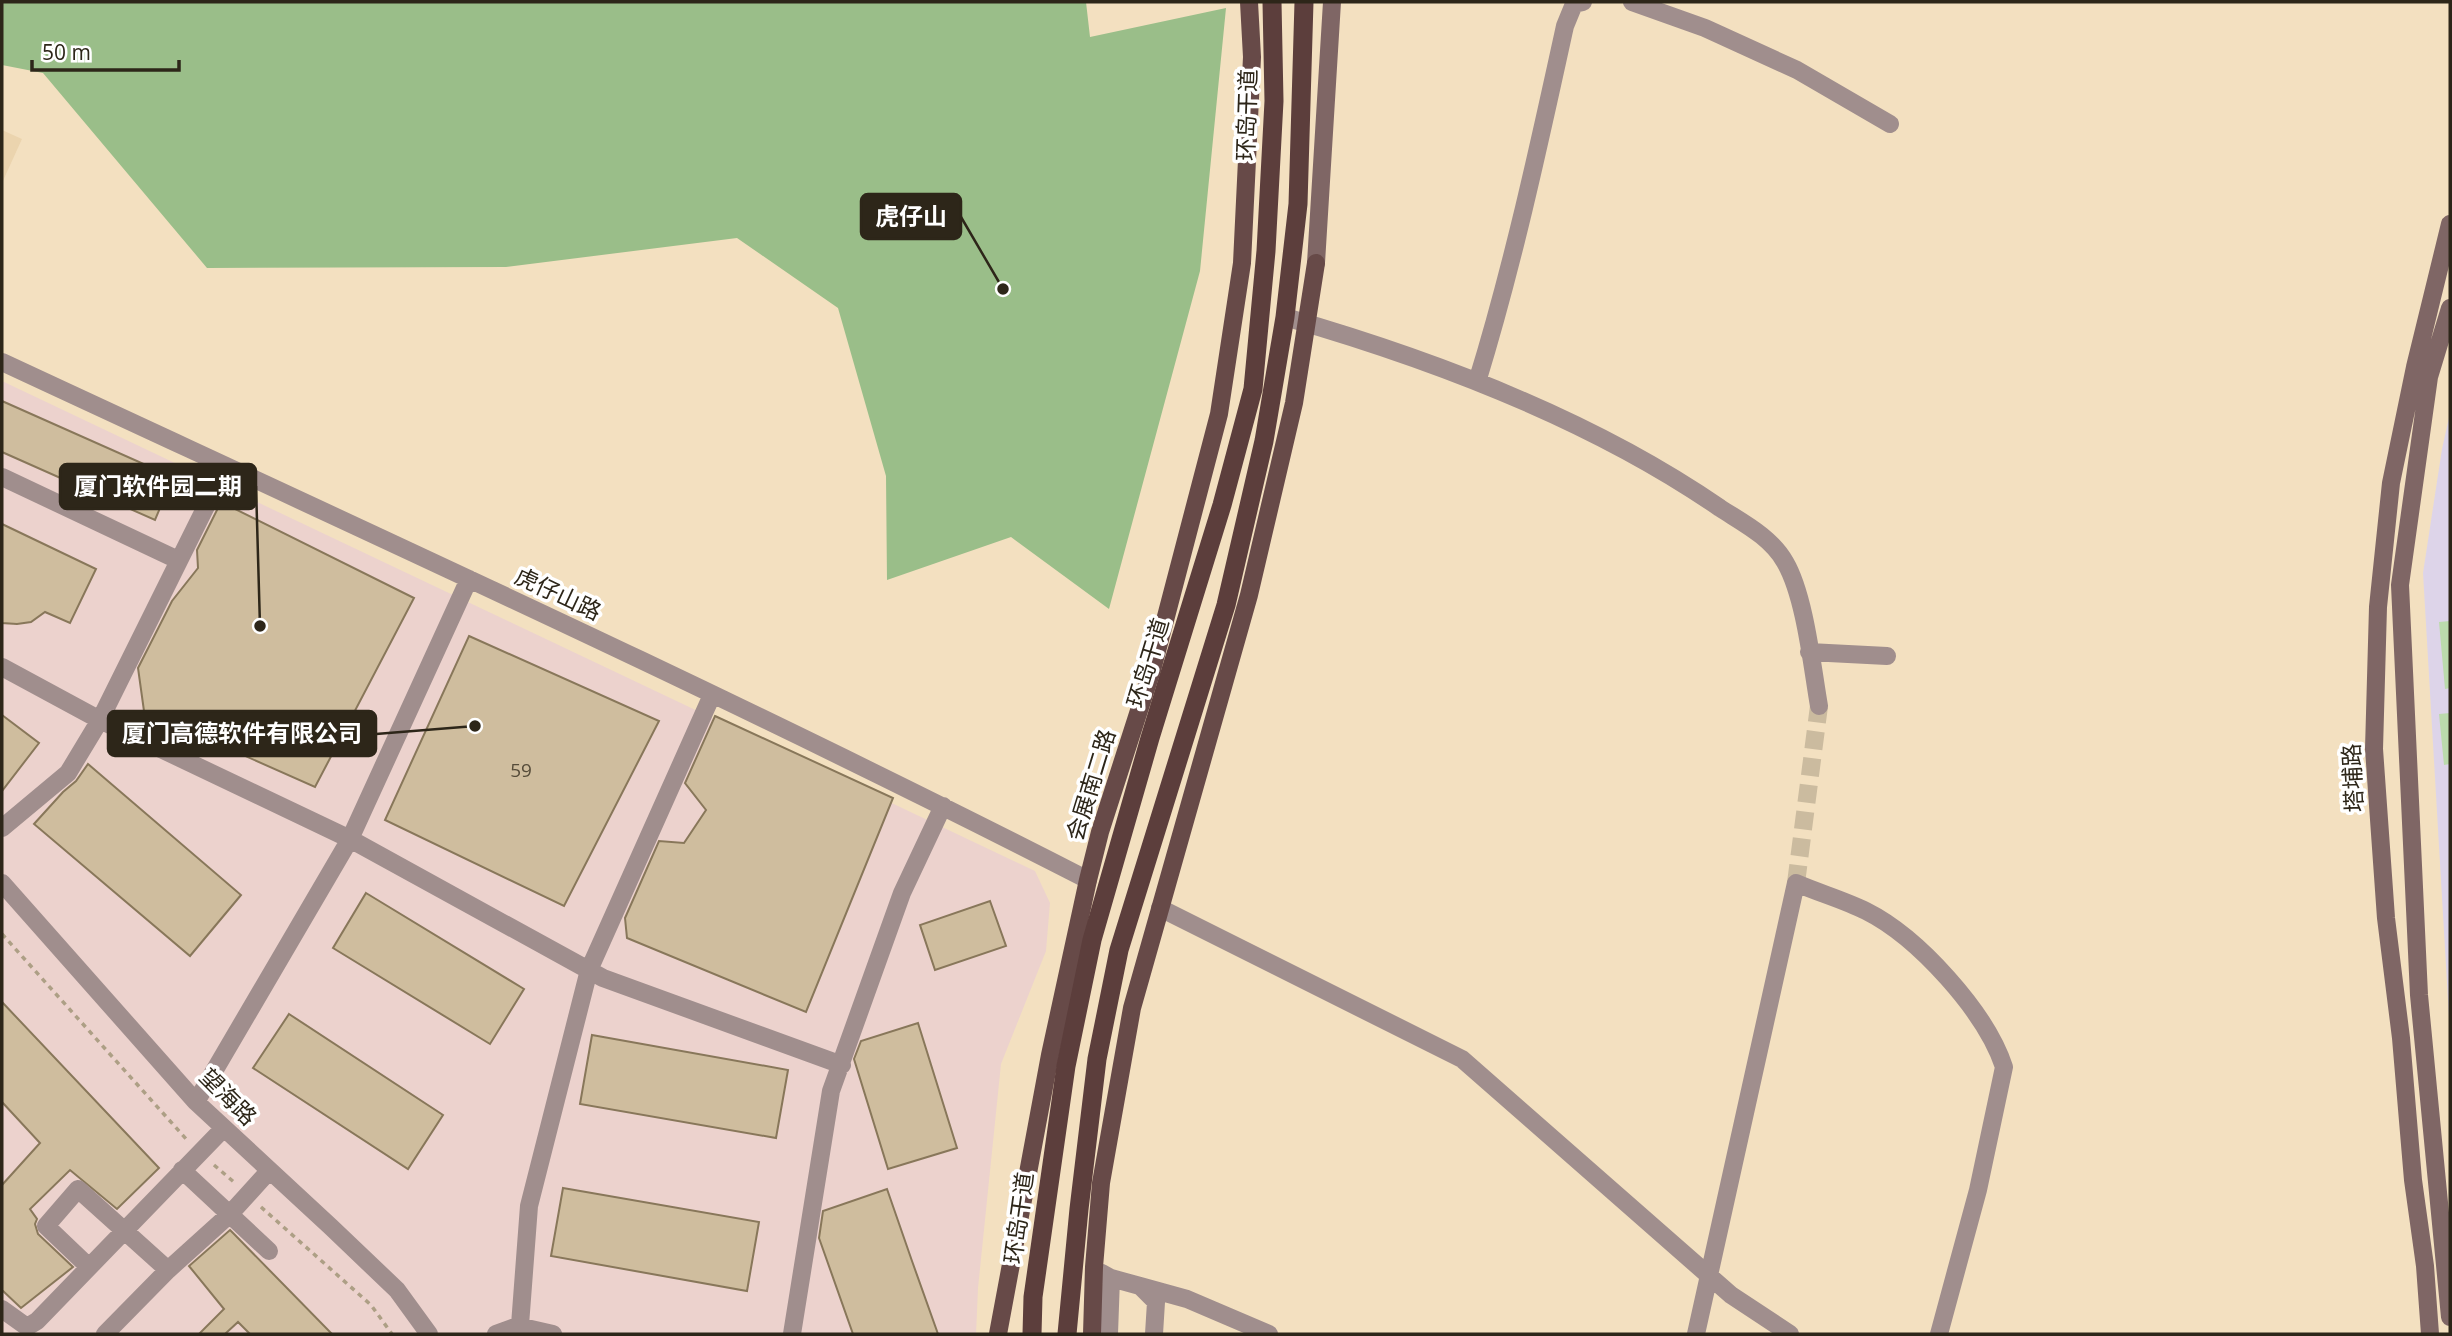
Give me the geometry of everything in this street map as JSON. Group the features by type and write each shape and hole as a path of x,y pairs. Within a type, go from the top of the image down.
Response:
{"highway":[{"name":"环岛干道","path":"1032,1334 1033,1297 1066,1066 1092,940 1146,751 1222,505 1252,389 1266,251 1273,115 1272,2"},
{"path":"1067,1334 1097,1059 1119,950 1226,605 1264,442 1285,317 1298,204 1304,2"}],"main road":[{"name":"会展南二路","path":"998,1334 1050,1055 1088,880 1100,832 1152,670 1219,414 1242,263 1252,57 1249,2"},
{"path":"1092,1334 1101,1183 1132,1008 1249,595 1294,403 1316,263 1332,2"},
{"name":"塔埔路","path":"2430,1334 2401,1038 2386,918 2374,749 2378,607 2391,483 2415,367 2450,224"},
{"path":"2450,308 2429,377 2400,585 2419,995 2450,1317"}],"street":[{"path":"1477,382 1496,321 1528,195 1565,26 1574,4 1583,2"},
{"path":"1632,2 1706,27 1797,70 1890,124"},
{"path":"1285,317 1437,365 1607,439 1679,479 1771,543 1785,561 1794,584 1819,706"},
{"name":"虎仔山路","path":"2,362 712,695 943,806 1088,880"},
{"path":"2,828 68,773 100,720 226,466"},
{"path":"2,477 178,560"},
{"path":"196,1102 350,839 468,579"},
{"path":"1809,652 1887,656"},
{"path":"2,667 100,720 350,839 603,978 842,1065"},
{"path":"518,1326 529,1206 589,970 712,695"},
{"path":"792,1334 831,1091 902,893 943,806"},
{"name":"望海路","path":"2,884 196,1102 397,1290 429,1334"},
{"path":"1696,1334 1796,884 1868,912 1916,946 1954,986 1982,1022 1998,1049 2004,1067 1978,1190 1939,1334"},
{"path":"1160,908 1462,1059 1731,1295 1790,1334"},
{"path":"2,1309 27,1327 37,1321 223,1129"},
{"path":"182,1170 269,1251"},
{"path":"105,1334 168,1270 230,1214 269,1171"},
{"path":"89,1267 46,1226 78,1189 168,1270"},
{"path":"1094,1267 1111,1278 1187,1299 1269,1334"},
{"path":"1109,1334 1111,1278"},
{"path":"1140,1286 1156,1302 1154,1334"},
{"path":"37,1321 51,1334"},
{"path":"496,1334 518,1326 553,1334"}],"shaded area":[{"path":"2,130 22,139 2,183"},
{"path":"2,381 1035,871 1050,903 1046,951 1001,1064 978,1288 976,1334 2,1334"},
{"path":"2450,413 2450,1034 2423,573"}],"green space":[{"path":"2,2 1086,2 1090,37 1226,8 1200,271 1109,609 1011,537 887,580 886,476 838,308 737,238 506,267 207,268 43,73 2,65"},
{"path":"2450,621 2450,688 2445,689 2439,622"},
{"path":"2450,713 2450,764 2444,765 2439,714"}],"building":[{"path":"2,401 182,481 174,500 165,496 155,520 2,452"},
{"path":"221,502 414,598 315,787 144,711 138,668 172,601 198,568 197,550"},
{"path":"2,524 96,569 70,623 45,612 31,622 2,623"},
{"path":"469,636 659,721 564,906 385,820"},
{"path":"2,715 39,743 2,791"},
{"path":"715,716 893,798 806,1012 627,938 625,918 659,841 684,843 706,810 685,783"},
{"path":"88,764 241,895 190,956 34,824 76,781"},
{"path":"366,893 524,989 490,1044 333,948"},
{"path":"990,901 1006,946 935,970 920,925"},
{"path":"2,1002 159,1168 117,1209 70,1170 30,1209 37,1219 35,1224 38,1234 73,1267 21,1308 2,1290 2,1185 40,1143 2,1102"},
{"path":"289,1014 443,1115 408,1169 253,1068"},
{"path":"918,1023 957,1148 888,1169 854,1059 861,1041"},
{"path":"592,1035 788,1070 776,1138 580,1104"},
{"path":"563,1188 759,1222 747,1291 551,1256"},
{"path":"887,1189 938,1334 853,1334 819,1238 823,1211"},
{"path":"230,1230 332,1334 250,1334 238,1322 225,1334 199,1334 224,1309 189,1266"}],"tunnel":[{"path":"1796,883 1819,706"}],"place":[{"name":"虎仔山","path":"1003,289"},
{"name":"厦门软件园二期","path":"260,626"},
{"name":"厦门高德软件有限公司","path":"475,726"}]}
